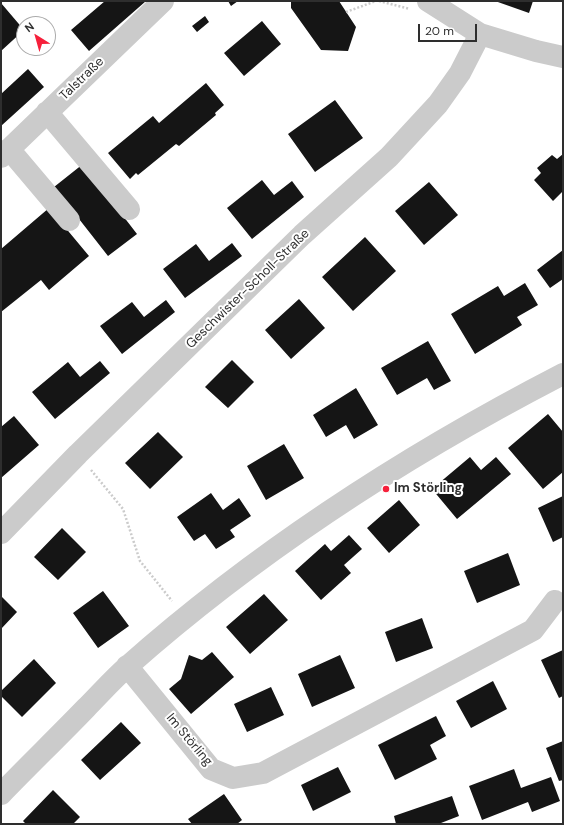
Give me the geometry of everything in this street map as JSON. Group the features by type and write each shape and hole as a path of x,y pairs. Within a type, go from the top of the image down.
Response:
{"street":[{"name":"Talstraße","path":"5,153 163,1"},
{"path":"428,1 480,34 536,51 563,57"},
{"name":"Geschwister-Scholl-Straße","path":"1,533 78,454 302,235 389,157 438,104 460,73 480,34"},
{"path":"47,112 129,209"},
{"path":"5,153 69,220"},
{"path":"1,794 127,666 258,561 380,478 470,423 563,374"},
{"name":"Im Störling","path":"127,666 211,769 234,778 263,773 533,630 555,600"}],"path":[{"path":"346,12 376,1"},
{"path":"78,454 124,509 140,561 186,618"}],"building":[{"path":"105,1 146,1 89,51 71,30"},
{"path":"228,1 238,1 231,6"},
{"path":"291,1 339,1 356,27 348,51 321,50 291,8"},
{"path":"495,1 533,1 529,13"},
{"path":"1,3 16,21 16,37 1,51"},
{"path":"205,16 209,22 197,32 192,26"},
{"path":"262,21 281,44 244,76 224,53"},
{"path":"28,69 44,87 1,126 1,94"},
{"path":"206,83 224,105 215,113 216,115 179,146 176,144 138,175 136,173 130,179 108,153 153,116 159,123"},
{"path":"335,100 363,138 315,172 288,134"},
{"path":"563,154 563,191 553,201 534,180 541,173 537,168 552,155 557,159"},
{"path":"83,164 137,234 108,256 54,187"},
{"path":"262,180 274,195 292,181 304,197 252,239 227,208"},
{"path":"429,182 458,215 424,245 395,211"},
{"path":"49,208 89,256 49,290 41,280 1,312 1,249"},
{"path":"365,237 396,271 353,311 322,277"},
{"path":"232,243 242,256 185,298 163,269 196,244 209,261"},
{"path":"563,250 563,279 550,288 537,270"},
{"path":"525,283 538,305 517,317 522,325 475,354 451,314 498,286 504,296"},
{"path":"299,299 325,328 291,359 265,330"},
{"path":"166,300 175,312 122,354 100,326 132,302 144,317"},
{"path":"428,341 451,381 434,390 427,378 397,395 381,368"},
{"path":"232,360 254,382 228,408 205,387"},
{"path":"100,361 110,373 55,419 32,392 68,362 80,377"},
{"path":"356,388 378,425 354,439 346,425 326,437 313,415"},
{"path":"548,414 563,432 563,472 543,489 508,448"},
{"path":"14,416 39,445 1,478 1,427"},
{"path":"158,432 183,457 150,489 125,463"},
{"path":"284,444 304,478 266,500 247,466"},
{"path":"470,457 481,470 496,457 511,474 457,519 432,489"},
{"path":"211,493 223,510 239,498 251,516 230,530 235,537 216,549 205,534 194,541 177,517"},
{"path":"563,496 563,537 553,542 538,508"},
{"path":"399,500 420,525 389,553 367,528"},
{"path":"62,528 86,552 58,580 34,557"},
{"path":"349,535 362,549 344,565 351,573 321,600 295,571 325,544 331,551"},
{"path":"508,553 520,585 477,603 464,571"},
{"path":"103,591 129,626 98,648 73,613"},
{"path":"264,594 288,620 250,654 226,627"},
{"path":"1,596 17,612 1,629"},
{"path":"422,618 433,648 396,662 385,632"},
{"path":"563,650 563,696 559,698 541,660"},
{"path":"212,652 234,677 191,714 169,689 181,679 189,655 202,660"},
{"path":"340,655 355,688 312,707 298,674"},
{"path":"34,659 56,683 22,717 1,696 1,691"},
{"path":"493,681 507,709 471,728 456,701"},
{"path":"271,687 284,715 247,732 234,704"},
{"path":"436,716 446,736 430,745 437,759 395,780 378,745"},
{"path":"121,722 141,743 100,780 81,760"},
{"path":"563,741 563,780 559,781 546,748"},
{"path":"338,767 351,792 313,811 301,785"},
{"path":"514,769 521,788 551,777 560,801 532,812 528,802 482,820 469,786"},
{"path":"53,790 80,817 73,824 26,824 23,821"},
{"path":"224,794 242,820 237,824 192,824 188,819"},
{"path":"452,796 459,816 441,823 442,824 396,824 394,816"}],"place":[{"name":"Im Störling","path":"386,489"}]}
